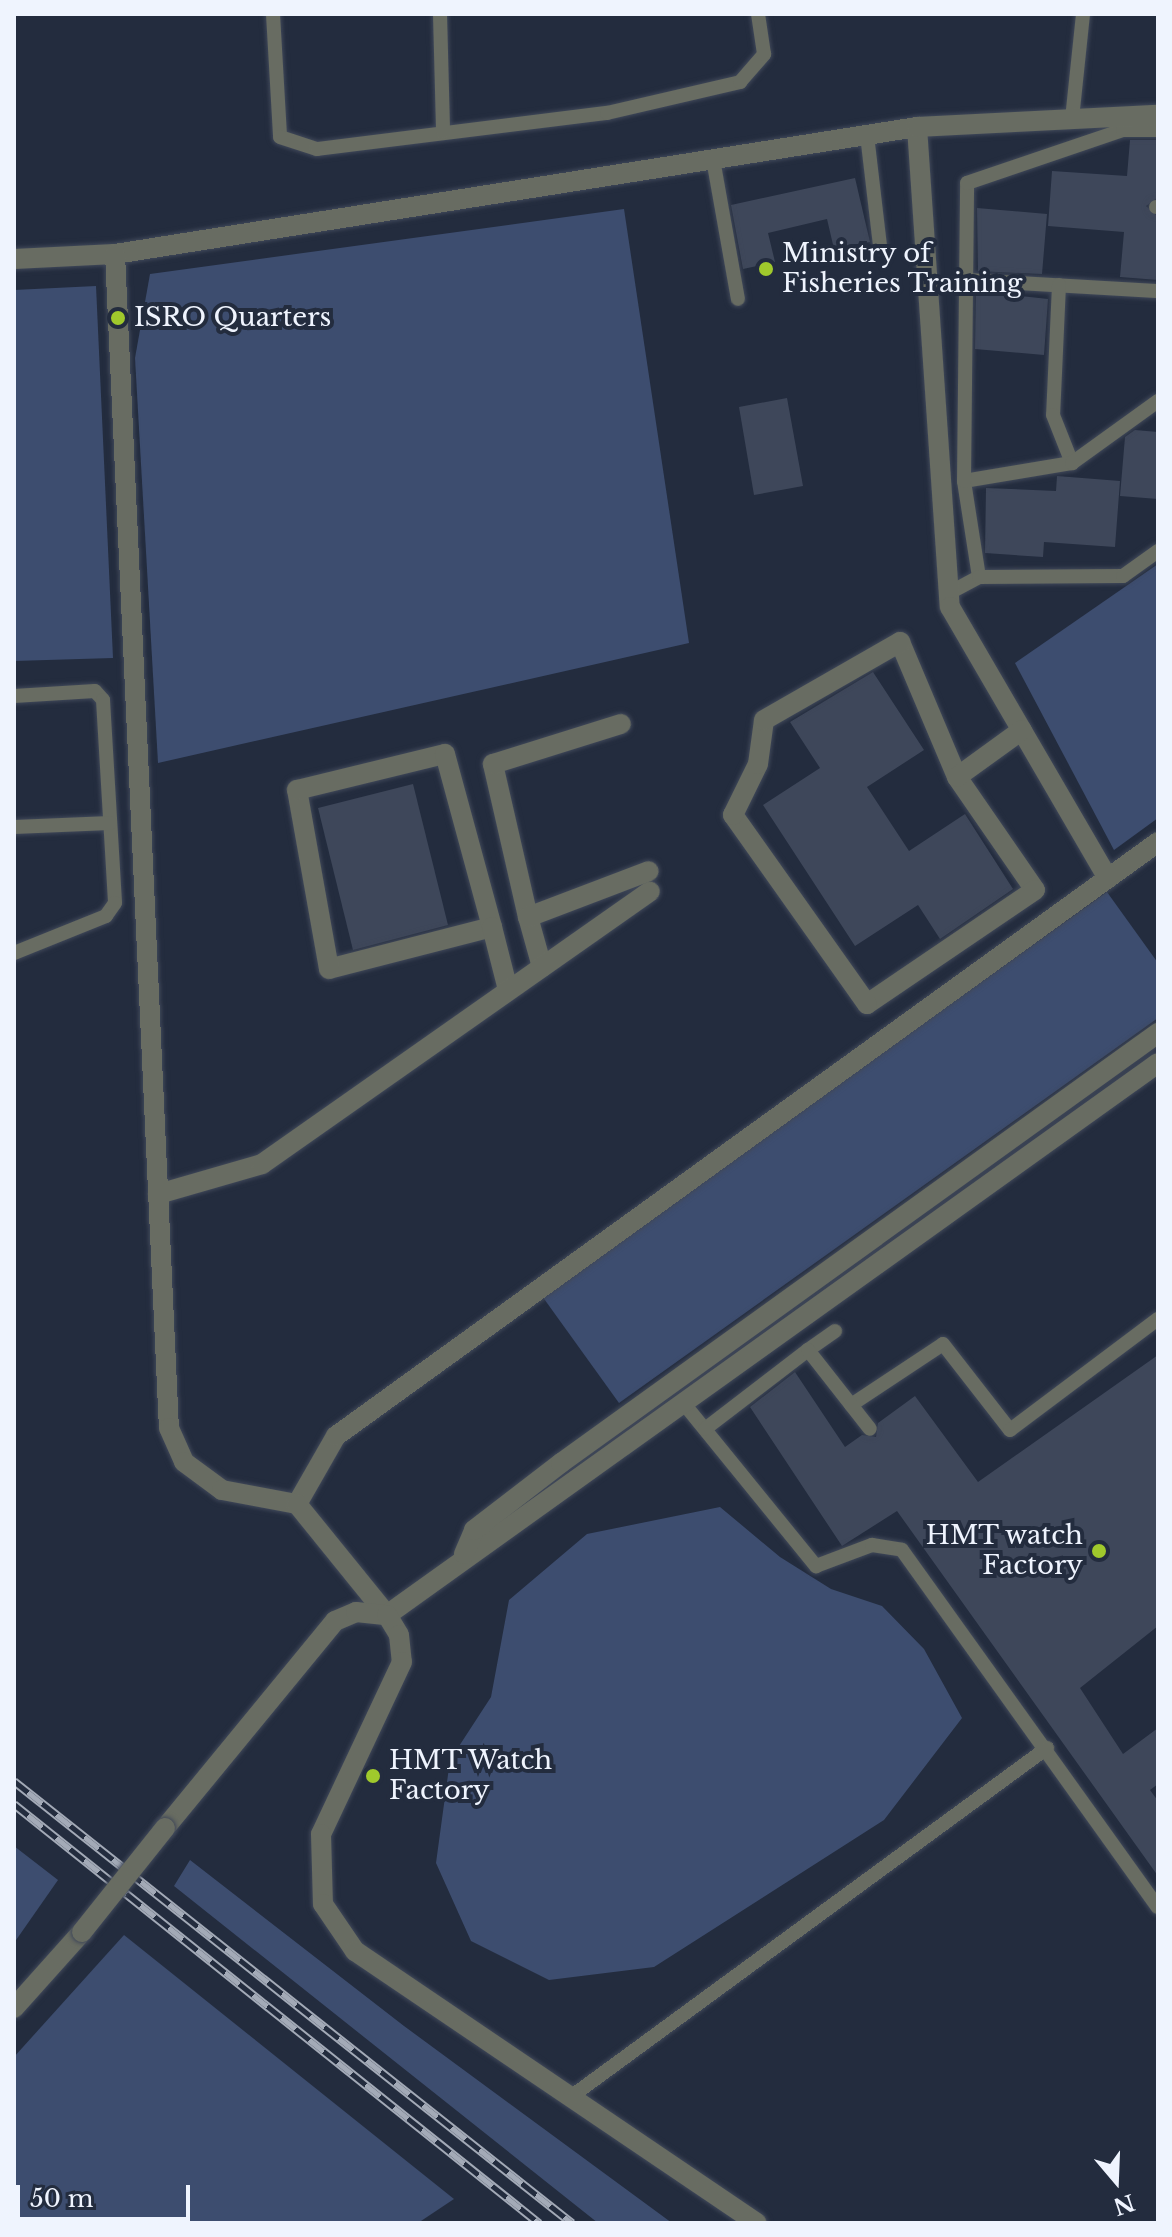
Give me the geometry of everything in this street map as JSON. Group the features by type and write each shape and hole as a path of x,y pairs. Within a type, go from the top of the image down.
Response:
{"street":[{"path":"14,259 115,254 917,127 1158,115"},
{"path":"917,127 950,607 1108,878"},
{"path":"115,254 158,1194 174,1439 184,1462 222,1490 297,1504 387,1615 399,1635 402,1662 321,1834 323,1904 355,1951 757,2223"},
{"path":"900,642 957,777 1035,890 867,1004 733,815 758,764 764,720 900,642"},
{"path":"542,967 493,764 621,724"},
{"path":"957,777 1022,730"},
{"path":"492,927 329,969 297,790 445,754 492,927 508,990"},
{"path":"297,1504 336,1436 1158,842"},
{"path":"158,1194 262,1164 542,967 650,881 528,917"},
{"path":"464,1554 474,1530 561,1463 1158,1033"},
{"path":"14,2008 82,1932 335,1621 356,1612 387,1615 464,1554 490,1545 1158,1063"}],"lane":[{"path":"273,14 280,137 317,149 607,113 740,82 764,54 758,14"},
{"path":"440,14 443,132"},
{"path":"1072,119 1083,14"},
{"path":"979,577 964,481 967,183 1123,130 1158,130"},
{"path":"867,135 880,245"},
{"path":"713,159 738,299"},
{"path":"965,280 1158,291"},
{"path":"1059,285 1053,415 1072,463"},
{"path":"964,481 1072,463 1158,401"},
{"path":"949,593 979,577 1123,576 1158,551"},
{"path":"14,696 99,694 110,823 112,910 14,953"},
{"path":"14,827 110,823"},
{"path":"851,1405 943,1344 1010,1430 1158,1319"},
{"path":"705,1429 835,1331"},
{"path":"808,1350 870,1429"},
{"path":"685,1405 816,1566 872,1545 902,1550 1047,1748 1158,1907"},
{"path":"572,2096 1047,1748"}],"shaded area":[{"path":"624,209 689,643 158,763 135,358 150,274"},
{"path":"96,286 113,658 14,661 14,290"},
{"path":"1158,564 1158,818 1114,850 1015,663"},
{"path":"1107,892 1158,963 1158,1018 619,1403 542,1296"},
{"path":"720,1507 780,1557 831,1589 882,1606 924,1649 962,1718 884,1820 654,1967 549,1980 471,1941 436,1863 450,1760 491,1697 509,1600 587,1534"},
{"path":"14,1846 58,1880 14,1943"},
{"path":"190,1860 404,2026 672,2223 598,2223 174,1886"},
{"path":"124,1935 454,2199 418,2223 14,2223 14,2057"}],"building":[{"path":"1130,140 1158,140 1158,197 1146,206 1158,217 1158,280 1120,277 1124,232 1048,226 1052,171 1127,176"},
{"path":"855,178 870,242 834,249 827,219 768,233 775,262 743,269 731,205"},
{"path":"977,208 1047,214 1042,274 978,271"},
{"path":"976,291 1048,299 1044,355 975,349"},
{"path":"787,398 803,486 754,495 739,407"},
{"path":"1135,430 1158,432 1158,499 1120,496 1125,437"},
{"path":"1057,476 1120,481 1115,547 1044,542 1043,557 985,553 986,488 1056,491"},
{"path":"873,672 924,750 867,787 909,851 965,814 1013,889 940,939 918,905 855,946 763,805 820,768 790,722"},
{"path":"413,784 448,925 353,950 318,808"},
{"path":"1158,1355 1158,1626 1080,1688 1123,1754 1158,1728 1158,1784 1150,1790 1158,1801 1158,1876 897,1511 842,1546 750,1407 795,1372 845,1447 862,1435 876,1437 878,1423 915,1396 978,1482"}],"railway":[{"path":"14,1781 572,2223"},
{"path":"14,1804 539,2223"}],"place":[{"name":"Ministry of Fisheries Training","path":"766,269"},
{"name":"ISRO Quarters","path":"118,318"},
{"name":"HMT watch Factory","path":"1099,1551"},
{"name":"HMT Watch Factory","path":"373,1776"}]}
